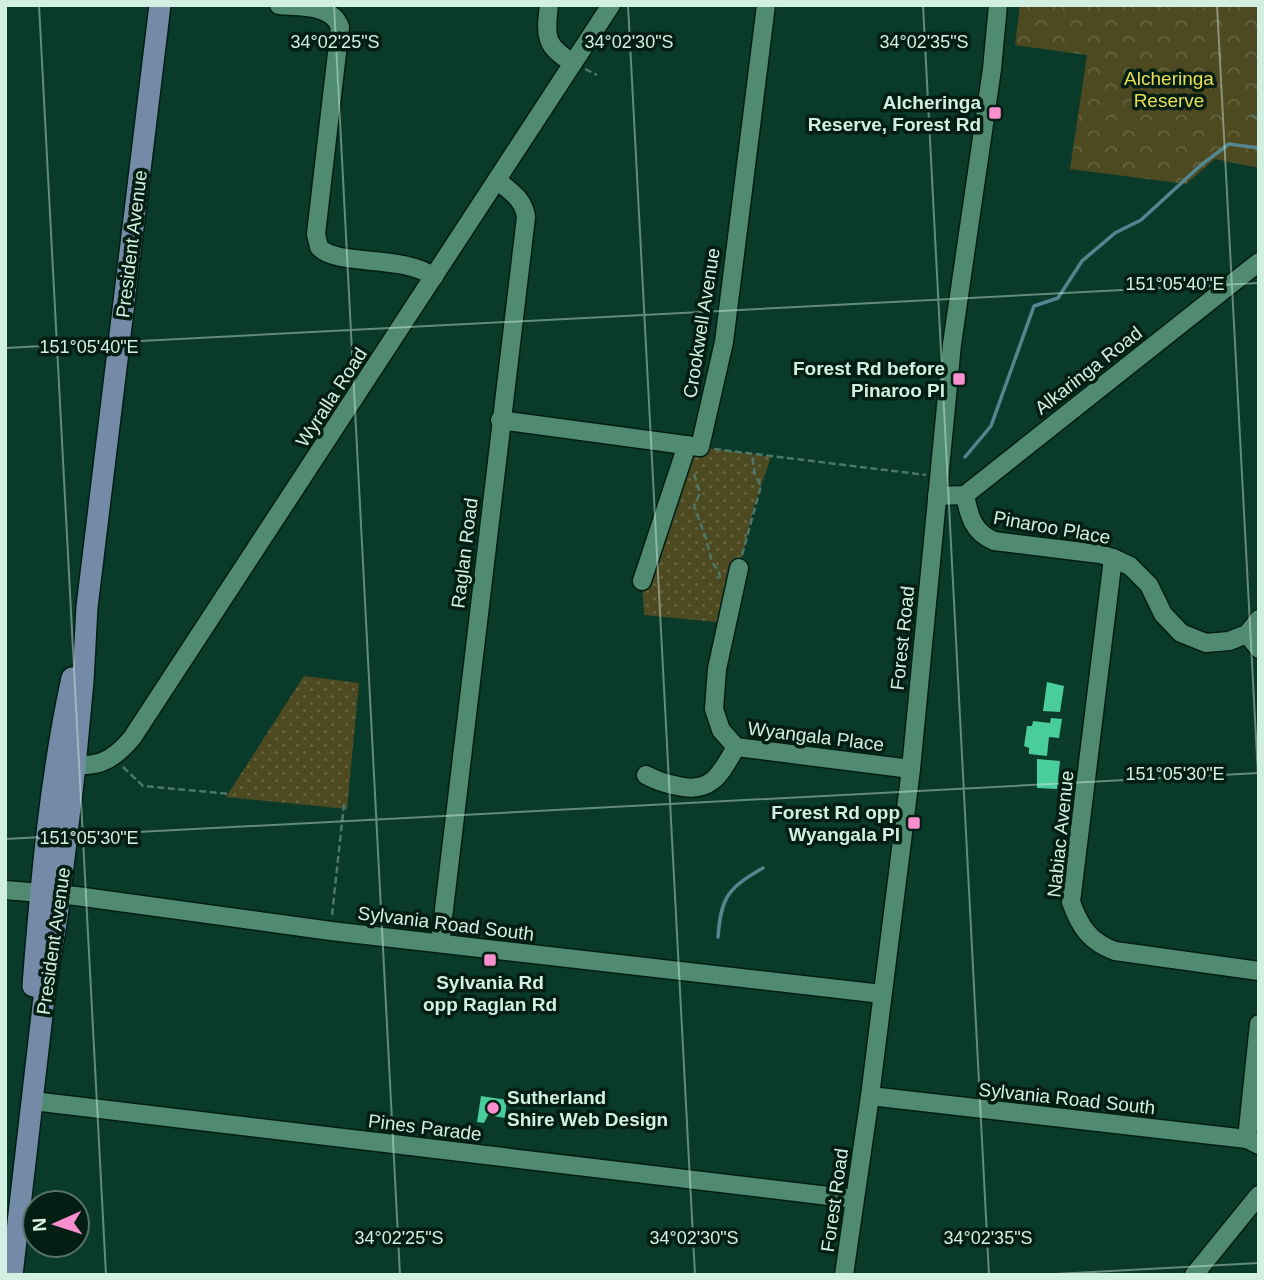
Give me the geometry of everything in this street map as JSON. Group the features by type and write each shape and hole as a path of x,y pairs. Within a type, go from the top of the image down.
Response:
{"main road":[{"name":"President Avenue","path":"5,1235 65,765 83,681 87,607 160,5"},
{"name":"President Avenue","path":"12,1275 45,989 50,895"}],"street":[{"path":"279,5 322,10 334,17 340,27 316,234 319,247 331,255 412,265 434,277"},
{"path":"549,5 547,37 557,54 573,63"},
{"name":"Wyralla Road","path":"114,758 132,738 184,662 611,5"},
{"name":"Crookwell Avenue","path":"642,581 694,446 723,342 766,5"},
{"name":"Forest Road","path":"844,1275 870,1096 911,769 952,344 992,69 998,5"},
{"name":"Raglan Road","path":"440,943 526,216 524,206 518,198 497,180"},
{"name":"Alkaringa Road","path":"965,495 1259,262"},
{"path":"500,421 694,446"},
{"path":"937,496 965,495"},
{"name":"Pinaroo Place","path":"965,495 972,523 981,536 994,541 1100,554 1113,558 1130,566 1149,585 1163,614 1181,633 1206,643 1228,641 1247,634"},
{"name":"Nabiac Avenue","path":"1113,558 1071,902 1077,919 1087,934 1100,945 1115,951 1259,971"},
{"name":"Wyangala Place","path":"739,568 717,670 714,709 721,730 736,747 911,769"},
{"path":"1259,619 1247,634 1259,649"},
{"path":"646,775 658,782 691,789 700,788 709,785 736,747"},
{"path":"65,765 96,765 114,758"},
{"name":"Sylvania Road South","path":"5,890 881,995"},
{"path":"1253,1142 1259,1024"},
{"name":"Sylvania Road South","path":"870,1096 1253,1142"},
{"name":"Pines Parade","path":"33,1101 854,1199"},
{"path":"1194,1275 1259,1195"}],"path":[{"path":"1251,115 1259,120"},
{"path":"722,586 694,506 700,493 694,446 938,477"},
{"path":"739,568 761,486 755,475 752,455"},
{"path":"114,758 143,786 231,794"},
{"path":"332,915 344,804"}],"green space":[{"name":"Alcheringa Reserve","path":"1020,5 1259,5 1259,168 1215,159 1186,184 1070,169 1087,55 1015,45"},
{"path":"687,445 771,457 754,506 727,623 644,615 642,581"},
{"path":"304,676 359,683 347,809 226,797"}],"building":[{"path":"1047,682 1064,686 1060,712 1043,711"},
{"path":"1051,718 1062,719 1059,738 1049,737 1047,756 1029,754 1029,748 1024,746 1027,726 1032,726 1033,721 1050,723"},
{"path":"1037,759 1060,761 1057,789 1037,788"},
{"name":"Sutherland Shire Web Design","path":"481,1096 507,1100 505,1118 488,1115 484,1123 477,1122"}],"waterway":[{"path":"965,457 991,426 1034,306 1058,298 1082,261 1115,233 1141,220 1201,165 1229,144 1259,148"},
{"path":"718,937 721,912 728,895 763,868"}],"place":[{"name":"Alcheringa Reserve, Forest Rd","path":"995,113"},
{"name":"Forest Rd before Pinaroo Pl","path":"959,379"},
{"name":"Forest Rd opp Wyangala Pl","path":"914,823"},
{"name":"Sylvania Rd opp Raglan Rd","path":"490,960"},
{"name":"Sutherland Shire Web Design","path":"493,1108"}]}
